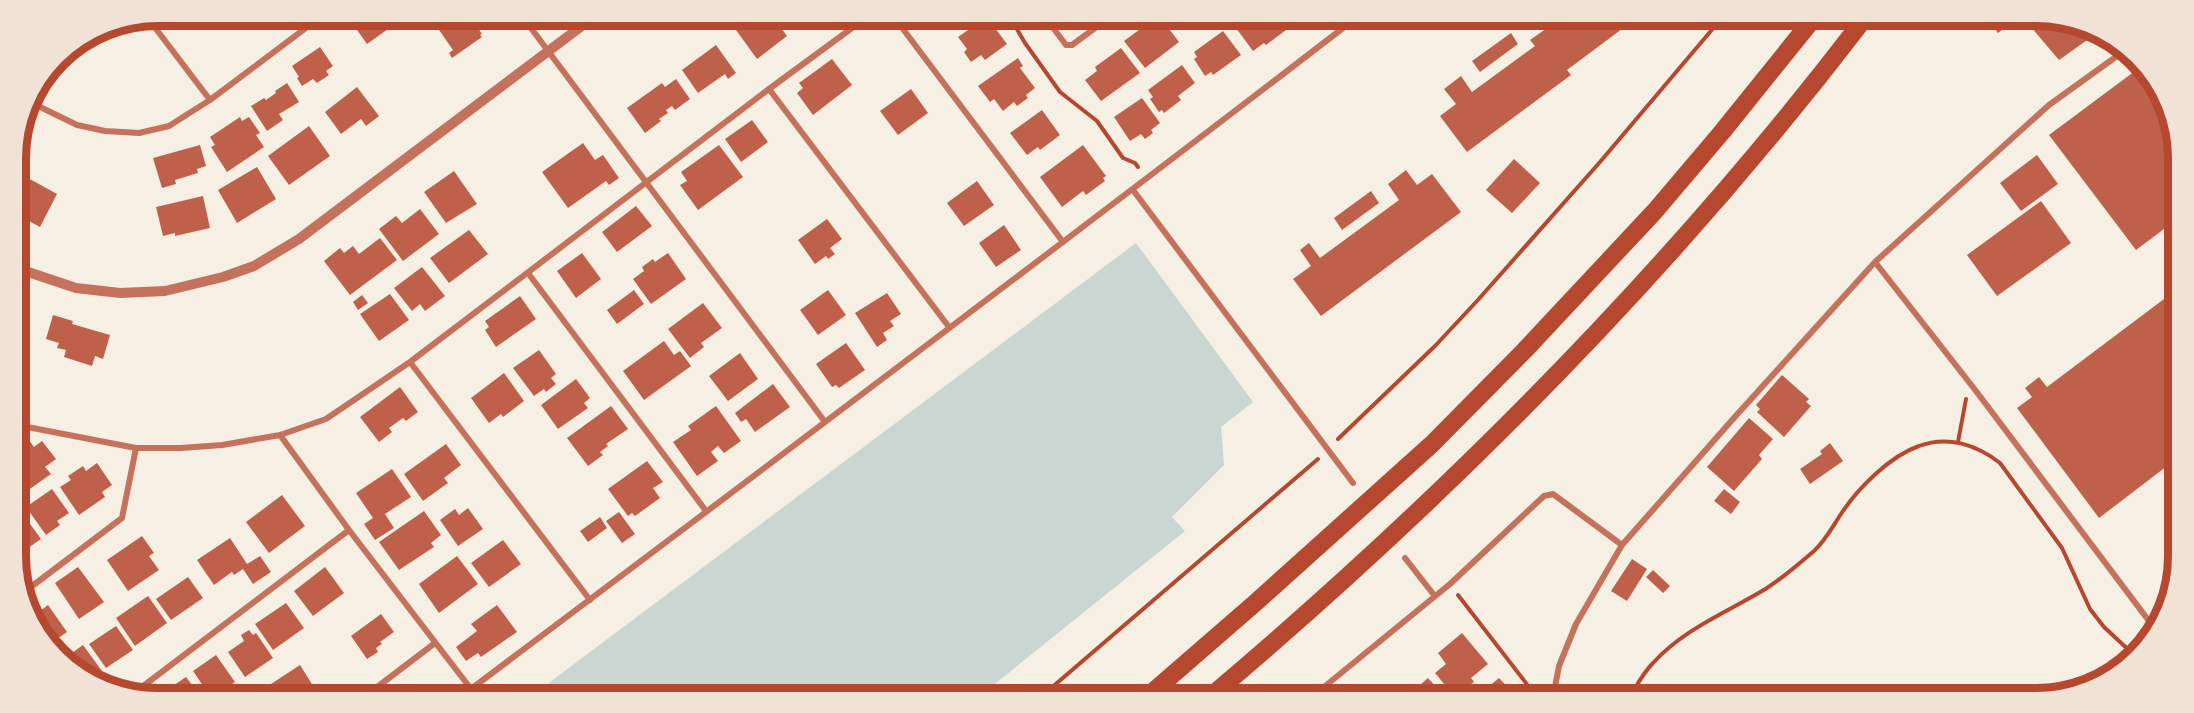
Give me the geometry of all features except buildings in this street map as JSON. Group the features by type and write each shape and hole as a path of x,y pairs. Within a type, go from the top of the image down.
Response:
{"highway":[{"path":"1158,687 1432,444 1515,360 1655,211 1807,26"},
{"path":"1221,687 1351,575 1458,473 1589,341 1680,243 1828,67 1859,26"}],"street":[{"path":"154,26 210,100"},
{"path":"37,105 77,125 105,131 139,132 169,126 210,100 308,26"},
{"path":"530,26 825,422"},
{"path":"26,272 76,288 120,293 165,291 223,277 254,266 299,239 582,26"},
{"path":"26,427 136,448 222,445 280,435 326,418 363,396 410,362 855,26"},
{"path":"901,26 1063,242"},
{"path":"1052,26 1066,45 1072,45 1098,26"},
{"path":"478,688 706,510 1147,180 1346,26"},
{"path":"1554,687 1559,666 1576,624 1622,545 1733,419 1875,262 2049,105 2119,55"},
{"path":"769,89 949,327"},
{"path":"1133,190 1353,483"},
{"path":"1875,262 1976,391 2150,622"},
{"path":"528,273 706,510"},
{"path":"410,362 590,600"},
{"path":"280,435 349,530 470,688"},
{"path":"30,588 122,518 136,448"},
{"path":"1323,687 1450,584 1544,496 1552,494 1622,545"},
{"path":"143,686 349,530"},
{"path":"1405,558 1434,595"},
{"path":"376,688 435,643"}],"path":[{"path":"1015,26 1060,92 1097,122 1123,158 1135,163 1147,180"},
{"path":"1051,688 1328,451 1435,346 1477,302 1600,162 1715,26"},
{"path":"1958,442 1964,400 1976,391"},
{"path":"1636,687 1643,674 1663,652 1701,624 1774,583 1817,549 1852,498 1876,473 1919,446 1935,442 1958,442 1978,449 2000,463 2056,539 2090,609 2104,627 2129,650"},
{"path":"1450,584 1529,687"}],"shaded area":[{"path":"1136,243 1253,402 1221,427 1224,465 1172,517 1185,531 990,688 542,688"}]}
